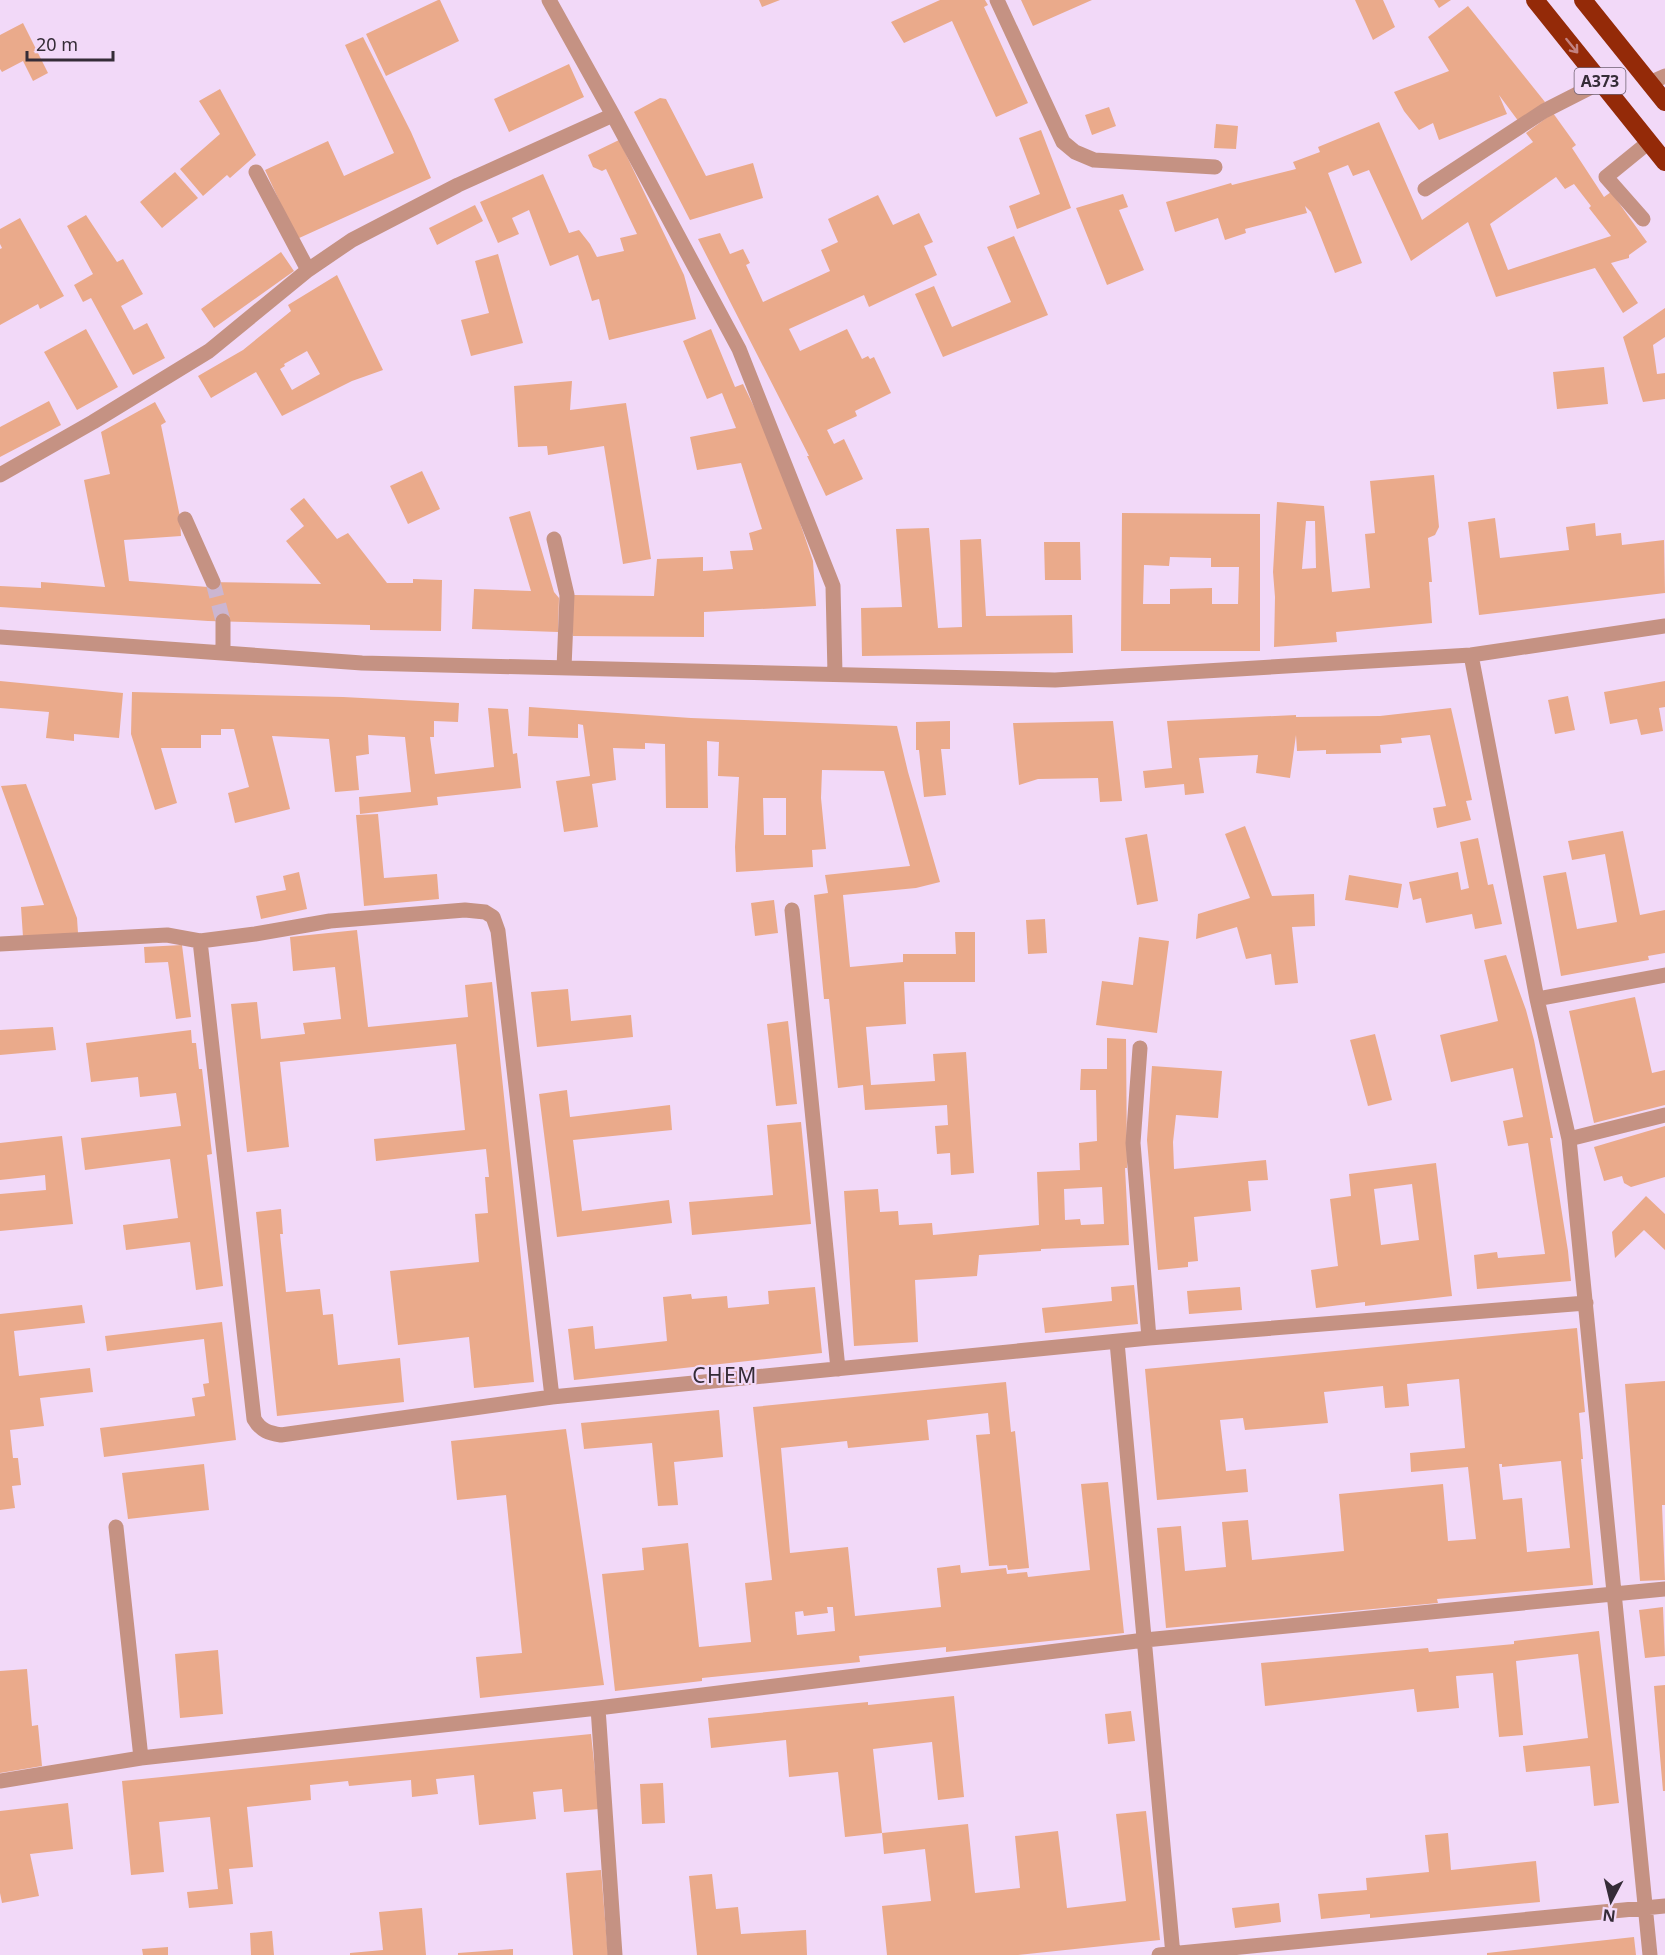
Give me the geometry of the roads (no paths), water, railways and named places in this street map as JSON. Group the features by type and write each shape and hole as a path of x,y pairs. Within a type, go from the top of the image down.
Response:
{"highway":[{"name":"A373","path":"1535,0 1665,162"},
{"name":"A373","path":"1583,0 1657,80 1665,102"}],"street":[{"path":"549,0 739,349 833,586 835,674"},
{"path":"998,0 1063,142 1075,152 1094,160 1215,167"},
{"path":"1425,189 1544,111 1601,82"},
{"path":"0,475 93,422 209,351 308,270 352,240 458,185 613,115"},
{"path":"1643,219 1606,177 1649,142"},
{"path":"256,171 308,270"},
{"path":"185,519 213,582"},
{"path":"554,539 567,595 564,668"},
{"path":"223,621 223,653"},
{"path":"0,637 362,663 1055,680 1471,655 1665,626"},
{"path":"1471,655 1537,999 1569,1139 1650,1955"},
{"path":"0,944 166,935 200,941 364,918 465,910 485,912 494,916 500,949 552,1397"},
{"path":"792,910 838,1369"},
{"path":"200,941 254,1419 259,1428 270,1433 281,1435 552,1397 1149,1338 1586,1303"},
{"path":"1537,999 1665,975"},
{"path":"1140,1048 1132,1143 1149,1338"},
{"path":"1569,1139 1665,1114"},
{"path":"1117,1342 1145,1640 1168,1954 1665,1906"},
{"path":"116,1527 141,1758"},
{"path":"0,1780 141,1758 598,1708 1145,1640 1665,1589"},
{"path":"598,1708 615,1955"}],"tunnel":[{"path":"213,582 223,621"}],"district":[{"name":"CHEM","path":"725,1376"}]}
